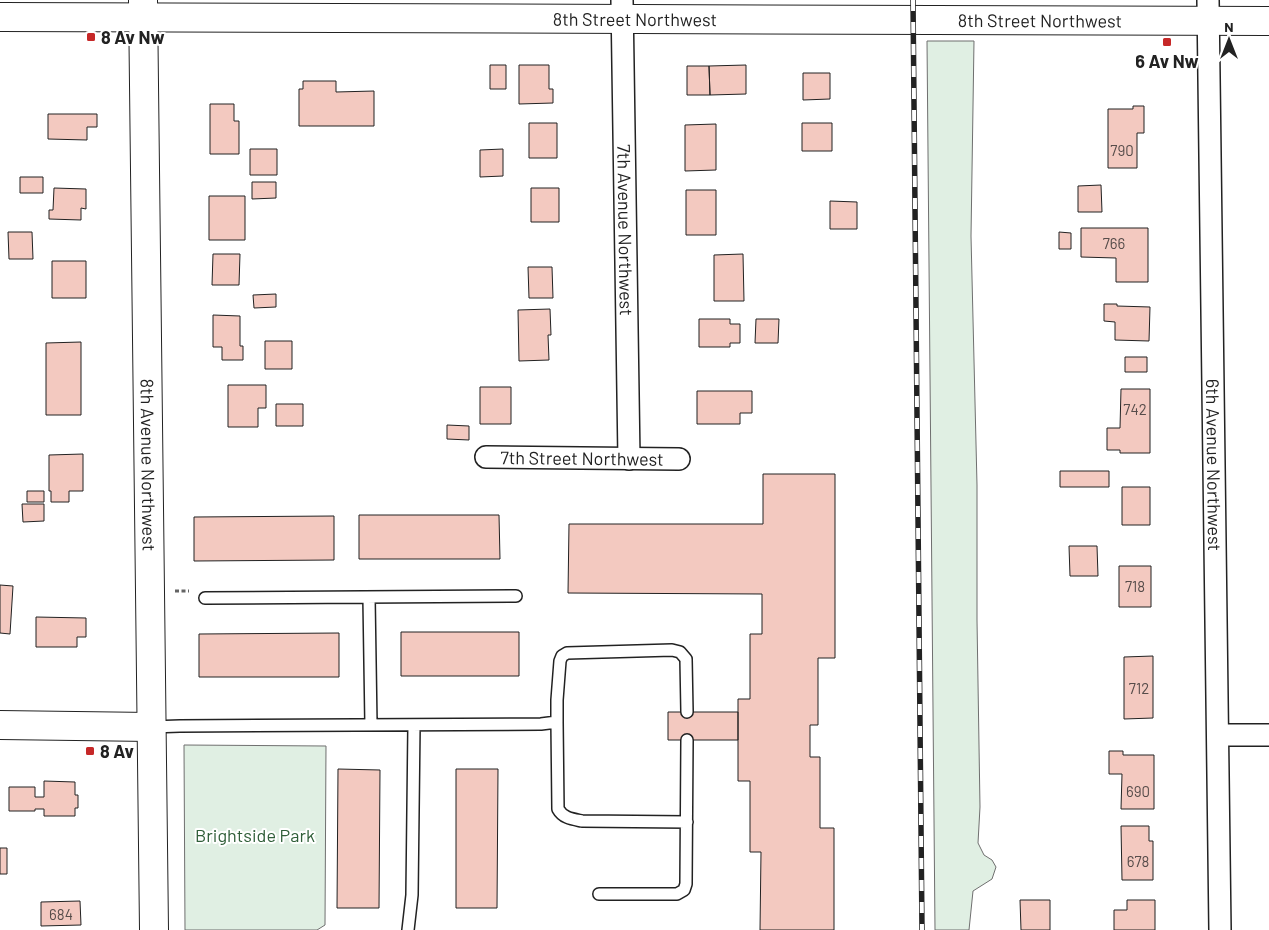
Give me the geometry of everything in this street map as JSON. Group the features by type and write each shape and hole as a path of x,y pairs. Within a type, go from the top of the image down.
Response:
{"street":[{"name":"8th Street Northwest","path":"0,17 143,9 1208,10 1269,21"},
{"name":"8th Avenue Northwest","path":"143,9 154,930"},
{"name":"7th Avenue Northwest","path":"622,9 629,459"},
{"name":"6th Avenue Northwest","path":"1208,10 1220,930"},
{"name":"7th Street Northwest","path":"486,458 679,459"},
{"path":"0,725 152,727"},
{"path":"1218,735 1269,735"}],"lane":[{"path":"205,598 516,596"},
{"path":"369,598 371,725"},
{"path":"687,712 686,659 680,652 672,650 567,653 562,656 557,700 558,809 560,814 582,821 687,822"},
{"path":"152,727 541,724 557,722"},
{"path":"408,930 412,895 414,725"},
{"path":"599,894 677,894 684,890 686,884 687,740"}],"path":[{"path":"150,591 191,591 205,598"}],"green space":[{"path":"927,41 974,41 971,236 977,485 980,807 978,843 984,855 992,860 996,867 992,879 973,891 969,930 935,930"},
{"name":"Brightside Park","path":"184,745 326,746 325,925 317,930 185,930"}],"building":[{"path":"490,65 506,65 506,89 490,89"},
{"path":"519,65 549,65 549,89 553,89 553,103 519,104"},
{"path":"746,65 746,94 710,95 709,66"},
{"path":"687,66 709,66 710,95 687,95"},
{"path":"803,73 830,73 830,99 803,100"},
{"path":"303,81 336,81 336,92 374,91 374,126 299,126 299,89 303,89"},
{"path":"210,104 234,104 234,121 239,121 239,154 210,154"},
{"path":"1133,106 1144,106 1144,133 1137,133 1137,168 1108,168 1108,109 1133,109"},
{"path":"48,114 97,114 97,127 87,127 87,140 48,139"},
{"path":"529,123 557,123 557,158 529,158"},
{"path":"802,123 832,123 832,151 802,151"},
{"path":"716,124 716,170 685,171 685,125"},
{"path":"250,149 277,149 277,175 250,175"},
{"path":"503,149 503,176 480,177 480,150"},
{"path":"20,177 43,177 43,193 20,193"},
{"path":"252,182 276,182 276,198 252,199"},
{"path":"1101,185 1102,212 1078,212 1078,186"},
{"path":"54,188 86,189 86,209 81,208 81,220 49,219 49,210 53,210"},
{"path":"531,188 559,188 559,222 531,222"},
{"path":"686,190 716,190 716,235 686,235"},
{"path":"209,196 245,196 245,240 209,240"},
{"path":"830,201 857,202 857,229 830,229"},
{"path":"1081,228 1148,228 1148,282 1116,282 1116,258 1081,257"},
{"path":"8,232 32,232 33,259 9,259"},
{"path":"1059,232 1071,233 1071,249 1059,249"},
{"path":"213,254 240,254 239,285 212,285"},
{"path":"743,254 744,301 714,301 714,255"},
{"path":"52,261 86,261 86,298 52,298"},
{"path":"528,267 552,267 553,298 529,298"},
{"path":"276,294 276,307 254,308 253,295"},
{"path":"1104,304 1150,307 1149,341 1115,340 1115,322 1104,321"},
{"path":"550,309 551,335 548,335 549,360 519,361 518,310"},
{"path":"213,315 240,316 240,346 243,346 243,360 222,360 222,347 213,347"},
{"path":"699,319 730,319 730,324 740,324 740,343 730,343 730,347 699,347"},
{"path":"756,319 779,319 778,343 755,343"},
{"path":"265,341 292,341 292,369 265,369"},
{"path":"81,342 81,415 46,415 46,343"},
{"path":"1125,357 1147,357 1147,372 1125,372"},
{"path":"228,385 266,385 266,408 258,408 258,427 228,427"},
{"path":"480,387 511,387 511,424 480,424"},
{"path":"1121,389 1150,389 1150,453 1120,453 1120,450 1107,450 1107,428 1120,428"},
{"path":"697,391 752,391 752,413 740,413 740,424 697,424"},
{"path":"276,404 303,404 303,426 276,426"},
{"path":"447,425 469,426 469,440 447,439"},
{"path":"83,454 83,491 69,491 69,502 51,502 51,491 49,491 49,455"},
{"path":"1060,471 1109,471 1109,487 1060,487"},
{"path":"763,474 835,474 835,658 818,658 818,725 810,725 810,757 820,757 820,828 834,828 834,930 760,930 761,852 750,852 750,781 738,781 738,699 750,699 750,634 762,634 762,594 568,593 569,524 763,524"},
{"path":"1122,487 1150,487 1150,525 1122,525"},
{"path":"27,491 44,491 44,502 27,502"},
{"path":"22,504 44,504 44,521 23,522"},
{"path":"359,515 499,515 500,559 359,559"},
{"path":"334,516 334,560 194,561 194,517"},
{"path":"1069,546 1097,546 1098,576 1070,576"},
{"path":"1119,566 1151,566 1151,607 1119,607"},
{"path":"0,585 13,586 10,634 0,633"},
{"path":"36,617 86,618 86,637 77,637 77,647 36,647"},
{"path":"401,632 519,632 519,676 401,676"},
{"path":"339,633 339,677 199,677 199,634"},
{"path":"1153,656 1153,718 1124,719 1124,657"},
{"path":"668,712 738,712 738,740 668,740"},
{"path":"1109,751 1123,751 1123,755 1154,755 1154,809 1121,809 1122,774 1109,774"},
{"path":"338,769 380,770 379,908 337,908"},
{"path":"456,769 498,769 497,908 456,908"},
{"path":"44,781 75,782 78,808 75,808 75,816 44,816 44,809 9,811 9,787 35,787 35,797 44,797"},
{"path":"1121,826 1149,826 1149,841 1153,841 1153,880 1122,880"},
{"path":"0,848 7,848 7,874 0,874"},
{"path":"1020,900 1050,900 1050,930 1021,930"},
{"path":"1127,900 1155,900 1155,930 1114,930 1114,910 1127,910"},
{"path":"80,901 81,925 41,926 41,902"}],"railway":[{"path":"913,0 922,930"}],"place":[{"name":"8 Av Nw","path":"91,37"},
{"name":"6 Av Nw","path":"1167,42"},
{"name":"8 Av","path":"90,751"}]}
